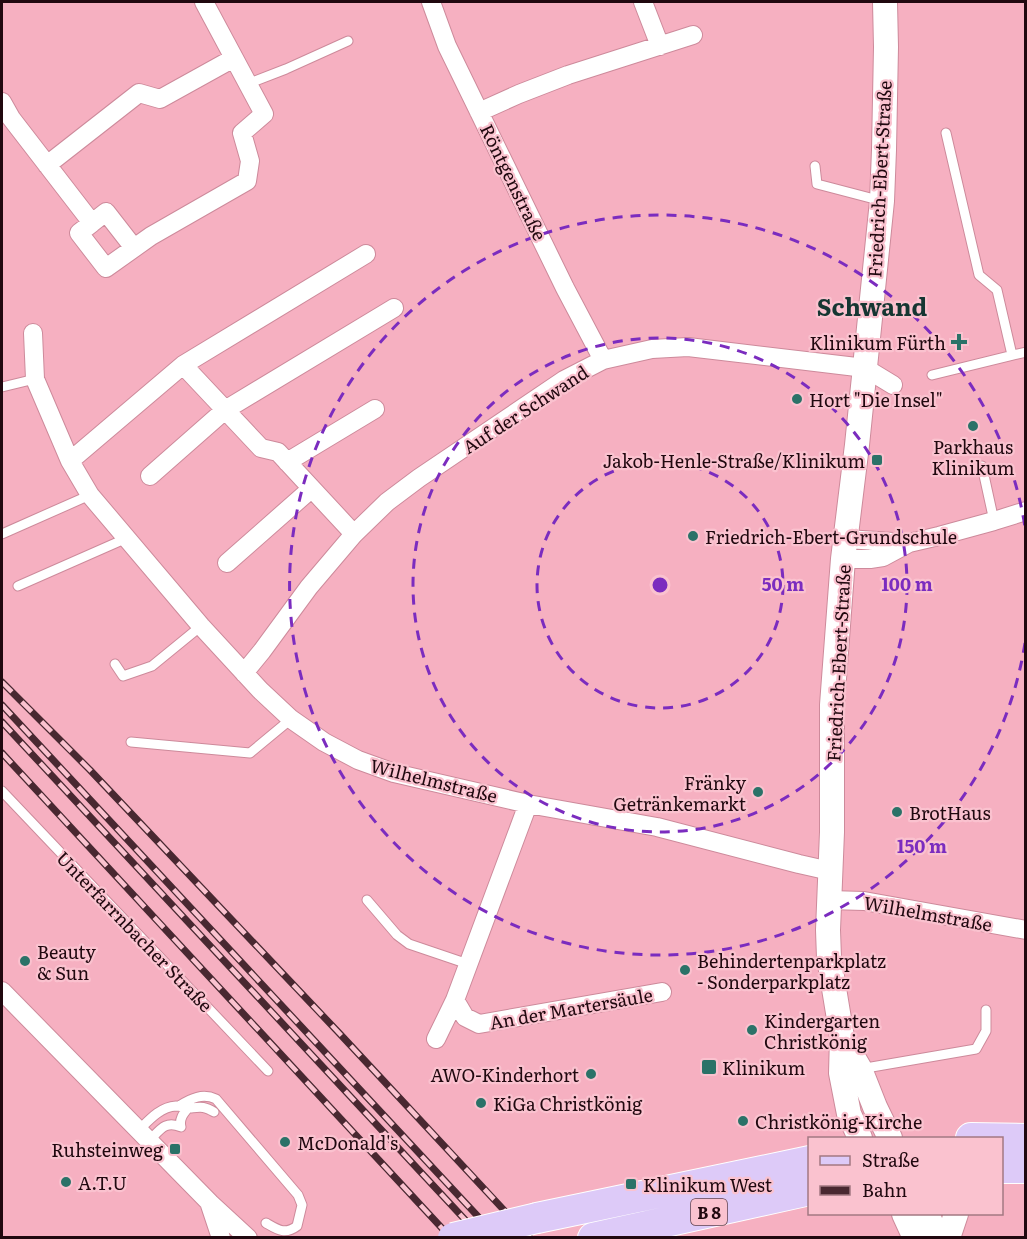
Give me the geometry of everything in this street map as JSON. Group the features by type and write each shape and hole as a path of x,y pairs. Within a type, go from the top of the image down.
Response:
{"main road":[{"path":"1003,1139 1026,1139"},
{"name":"B 8","path":"453,1238 537,1218 808,1161"},
{"path":"1003,1168 1026,1168"},
{"name":"B 8","path":"592,1238 808,1190"}],"street":[{"path":"134,248 106,212 79,233 106,268 151,236 248,181 250,161 242,133 264,114 204,2"},
{"name":"Röntgenstraße","path":"431,2 447,46 565,288 603,360"},
{"path":"644,2 660,46"},
{"name":"Friedrich-Ebert-Straße","path":"860,1137 849,1114 841,1073 842,1037 829,958 832,705 844,549 882,201 886,58 885,2"},
{"path":"479,112 568,75 693,35"},
{"path":"47,165 139,93 159,99 234,58"},
{"path":"2,102 11,118 92,223"},
{"path":"70,461 183,365 366,254"},
{"path":"150,476 225,410 394,308"},
{"name":"Wilhelmstraße","path":"33,333 35,379 70,461 90,495 244,673 291,719 328,744 358,760 393,774 528,804 657,827 830,871"},
{"name":"Auf der Schwand","path":"244,673 309,587 354,534 387,502 564,380 603,360 652,349 688,347 865,368"},
{"path":"183,365 261,448 278,452 354,534"},
{"path":"865,368 893,385"},
{"path":"287,462 375,409"},
{"path":"227,562 311,489"},
{"path":"844,549 870,559 883,557 909,543 1026,511"},
{"path":"436,1039 455,1000 528,804"},
{"name":"Wilhelmstraße","path":"829,900 864,901 1026,930"},
{"path":"2,991 210,1203 236,1235"},
{"name":"An der Martersäule","path":"455,1000 465,1017 479,1024 662,992"},
{"name":"Friedrich-Ebert-Straße","path":"842,1037 860,1069 890,1137"},
{"path":"904,1215 915,1238"},
{"path":"927,1215 938,1238"},
{"path":"948,1238 956,1215"}],"lane":[{"path":"248,84 348,40"},
{"path":"946,133 979,275 997,290 1012,355"},
{"path":"815,166 817,184 882,201"},
{"path":"932,375 1026,352"},
{"path":"2,387 35,379"},
{"path":"982,466 994,521"},
{"path":"2,534 90,495"},
{"path":"18,586 127,538"},
{"path":"116,664 123,676 152,666 201,626"},
{"path":"131,742 250,753 291,719"},
{"name":"Unterfarrnbacher Straße","path":"2,791 268,1071"},
{"path":"367,900 397,935 409,944 468,964"},
{"path":"860,1069 976,1049 986,1031 986,1010"},
{"path":"144,1136 167,1124 181,1127 184,1107 189,1099 209,1096 216,1099 298,1195 303,1205 297,1226 287,1232 281,1232 266,1223"},
{"path":"144,1136 151,1118 169,1107 200,1106 214,1112"},
{"path":"295,1202 300,1215"}],"railway":[{"path":"2,682 90,770 530,1238"},
{"path":"2,705 498,1238"},
{"path":"2,722 482,1238"},
{"path":"2,753 451,1238"}],"place":[{"name":"Klinikum Fürth","path":"959,342"},
{"name":"Hort \"Die Insel\"","path":"797,399"},
{"name":"Parkhaus Klinikum","path":"973,426"},
{"name":"Jakob-Henle-Straße/Klinikum","path":"877,460"},
{"name":"Friedrich-Ebert-Grundschule","path":"693,536"},
{"name":"Fränky Getränkemarkt","path":"758,792"},
{"name":"BrotHaus","path":"897,812"},
{"name":"Beauty & Sun","path":"25,961"},
{"name":"Behindertenparkplatz - Sonderparkplatz","path":"685,970"},
{"name":"Kindergarten Christkönig","path":"752,1030"},
{"name":"Klinikum","path":"709,1067"},
{"name":"AWO-Kinderhort","path":"591,1074"},
{"name":"KiGa Christkönig","path":"481,1103"},
{"name":"Christkönig-Kirche","path":"743,1121"},
{"name":"McDonald's","path":"285,1142"},
{"name":"Ruhsteinweg","path":"175,1149"},
{"name":"A.T.U","path":"66,1182"},
{"name":"Klinikum West","path":"631,1184"}],"district":[{"name":"Schwand","path":"872,305"}]}
